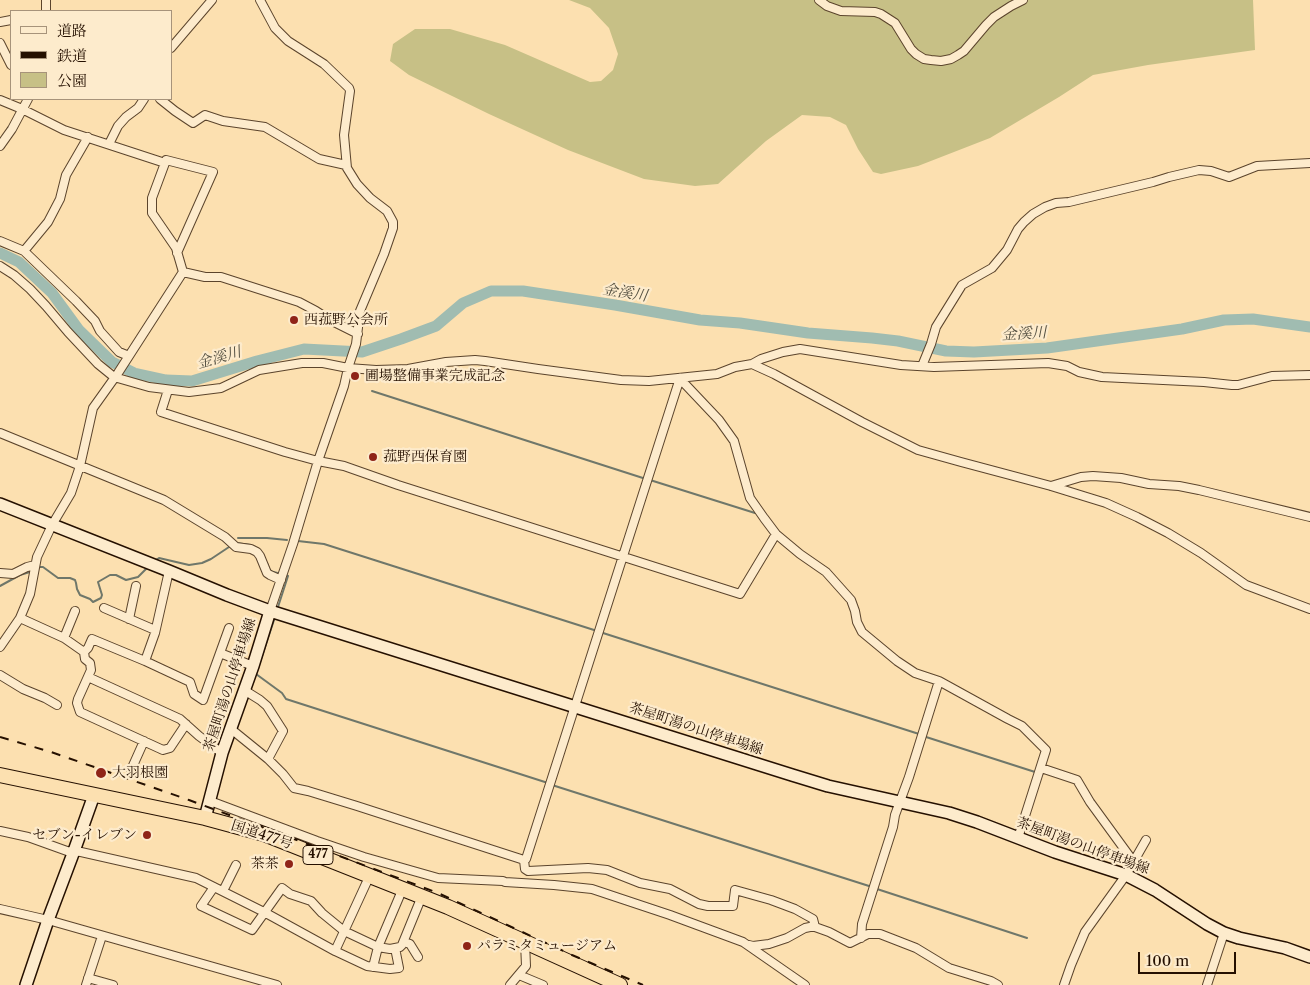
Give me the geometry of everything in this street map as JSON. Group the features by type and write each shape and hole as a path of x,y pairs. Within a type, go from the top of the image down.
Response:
{"highway":[{"name":"国道477号","path":"0,776 205,818 264,834 448,906 613,984"}],"main road":[{"path":"0,504 226,595 274,612"},
{"name":"茶屋町湯の山停車場線","path":"205,818 222,753 274,612 792,776 949,813 1055,852 1126,875 1155,890 1207,924 1239,938 1285,948 1310,957"},
{"path":"26,985 94,794"}],"street":[{"path":"172,47 212,0"},
{"path":"260,0 278,31 296,46 324,64 349,88 344,135 347,168 357,184 370,198 387,211 394,222 384,254 360,311 358,335 344,386 281,579 274,612"},
{"path":"820,0 827,6 841,11 875,12 881,14 895,23 911,50 916,54 924,59 941,61 958,56 994,17 1023,0"},
{"path":"0,43 10,62"},
{"path":"0,100 64,130 165,163"},
{"path":"0,146 12,129 27,100"},
{"path":"109,144 122,121 138,108 143,100"},
{"path":"161,100 193,122 205,115 223,121 265,127 318,160 346,165"},
{"path":"24,251 48,222 60,199 66,175 88,137"},
{"path":"177,253 213,172 166,160 152,198 152,213 176,248 177,253 183,272"},
{"path":"923,364 936,327 962,285 992,268 1007,250 1018,228 1033,214 1045,207 1199,170 1211,171 1229,177 1257,166 1310,163"},
{"path":"0,240 24,251 76,300 119,352 128,357"},
{"path":"0,266 14,274 30,289 98,364 116,375 149,387 189,392 221,388 260,370 302,363 324,363 376,370 394,370 446,362 475,360 621,380 649,381 716,374 734,367 752,364 761,359 784,352 800,349 901,365 923,364 934,367 971,367 1048,363 1067,366 1079,372 1102,377 1238,385 1272,376 1310,375"},
{"path":"183,272 205,277 221,277 299,302 358,335"},
{"path":"0,647 20,618 30,594 37,557 52,524 71,493 80,466 93,408 183,272"},
{"path":"752,364 918,450 1106,503 1168,533 1201,553 1246,585 1310,609"},
{"path":"680,378 526,859 524,860 525,869 528,871 588,868 607,870 640,883 670,888 703,906 733,906 735,890 795,909 814,919 815,927"},
{"path":"680,378 719,420 734,442 750,498 776,534 826,572 851,600 862,632 897,662 915,673 939,680 1022,726 1046,750 1018,838"},
{"path":"168,390 161,412 318,461 344,466 740,594 776,534"},
{"path":"0,433 164,500 225,537 233,544 257,552 267,573 281,579"},
{"path":"1051,486 1081,477 1121,478 1149,484 1179,486 1199,490 1310,517"},
{"path":"0,573 13,574 27,567 34,569"},
{"path":"145,661 155,630 169,571"},
{"path":"129,619 136,586"},
{"path":"104,608 155,630"},
{"path":"64,638 75,612"},
{"path":"20,618 64,638 84,652 85,659 90,663 91,670 78,699 77,703 80,712 163,750 170,748 186,724"},
{"path":"84,652 92,638 190,682 194,694 203,700 229,628"},
{"path":"220,653 253,666"},
{"path":"0,675 23,690 45,698 57,705"},
{"path":"88,677 180,719 222,753"},
{"path":"861,938 862,924 939,680"},
{"path":"244,690 266,706 283,731 268,759"},
{"path":"231,728 268,759 294,788 357,806 524,860"},
{"path":"131,770 144,741"},
{"path":"1041,768 1077,780 1090,802 1133,861"},
{"path":"210,801 364,857 438,878 503,881 592,889 732,937 749,945 805,985"},
{"path":"0,840 1,831 28,837 67,850 189,876 223,891 367,966 386,969 399,968 396,948"},
{"path":"1064,985 1085,932 1126,875 1146,840"},
{"path":"223,891 236,865"},
{"path":"335,950 370,875"},
{"path":"214,887 201,906 252,930 282,888 290,894 311,901 322,914 344,931 378,947 396,948 400,947 404,942 422,896"},
{"path":"374,967 378,947 403,888"},
{"path":"0,909 48,920 276,985"},
{"path":"749,945 769,944 787,938 805,928 815,927 850,943 872,933 880,934 916,948 949,968 998,985"},
{"path":"1207,985 1224,932"},
{"path":"102,936 87,982 113,985"},
{"path":"404,942 410,944 418,957"},
{"path":"510,985 526,966 525,942"},
{"path":"519,975 543,985"}],"green space":[{"path":"569,0 1253,0 1255,50 1093,75 990,138 918,166 881,174 873,172 858,149 846,125 830,117 802,115 766,141 718,184 695,186 644,179 568,150 409,75 390,61 393,44 415,29 450,29 505,45 590,82 601,81 613,70 618,54 609,28 590,8"}],"waterway":[{"name":"金溪川","path":"0,253 19,262 52,293 79,330 112,362 134,373 166,380 192,381 304,349 362,352 436,326 463,303 491,291 523,291 700,320 740,323 808,333 898,341 946,351 974,352 1047,348 1182,329 1224,320 1253,319 1310,327"},
{"path":"372,391 646,479"},
{"path":"650,480 755,513"},
{"path":"238,538 287,540"},
{"path":"298,541 324,544 594,630"},
{"path":"236,543 251,545"},
{"path":"156,560 159,558 189,565 202,563 232,545"},
{"path":"267,563 270,571 281,574"},
{"path":"37,569 43,567 58,578 75,580 80,595 93,602 101,598 102,595 98,582 110,575 116,575 126,580 138,577 146,569"},
{"path":"0,586 20,575 33,571"},
{"path":"277,610 288,576 286,575"},
{"path":"275,617 256,674 282,693 286,699 548,783"},
{"path":"603,633 919,734"},
{"path":"923,736 1035,772"},
{"path":"552,785 869,886"},
{"path":"877,889 1027,938"}],"railway":[{"path":"0,737 51,752 189,800 438,893 572,955 643,985"}],"place":[{"name":"西菰野公会所","path":"294,320"},
{"name":"圃場整備事業完成記念","path":"355,376"},
{"name":"菰野西保育園","path":"373,457"},
{"name":"大羽根園","path":"101,773"},
{"name":"セブン-イレブン","path":"147,835"},
{"name":"茶茶","path":"289,864"},
{"name":"パラミタミュージアム","path":"467,946"}]}
